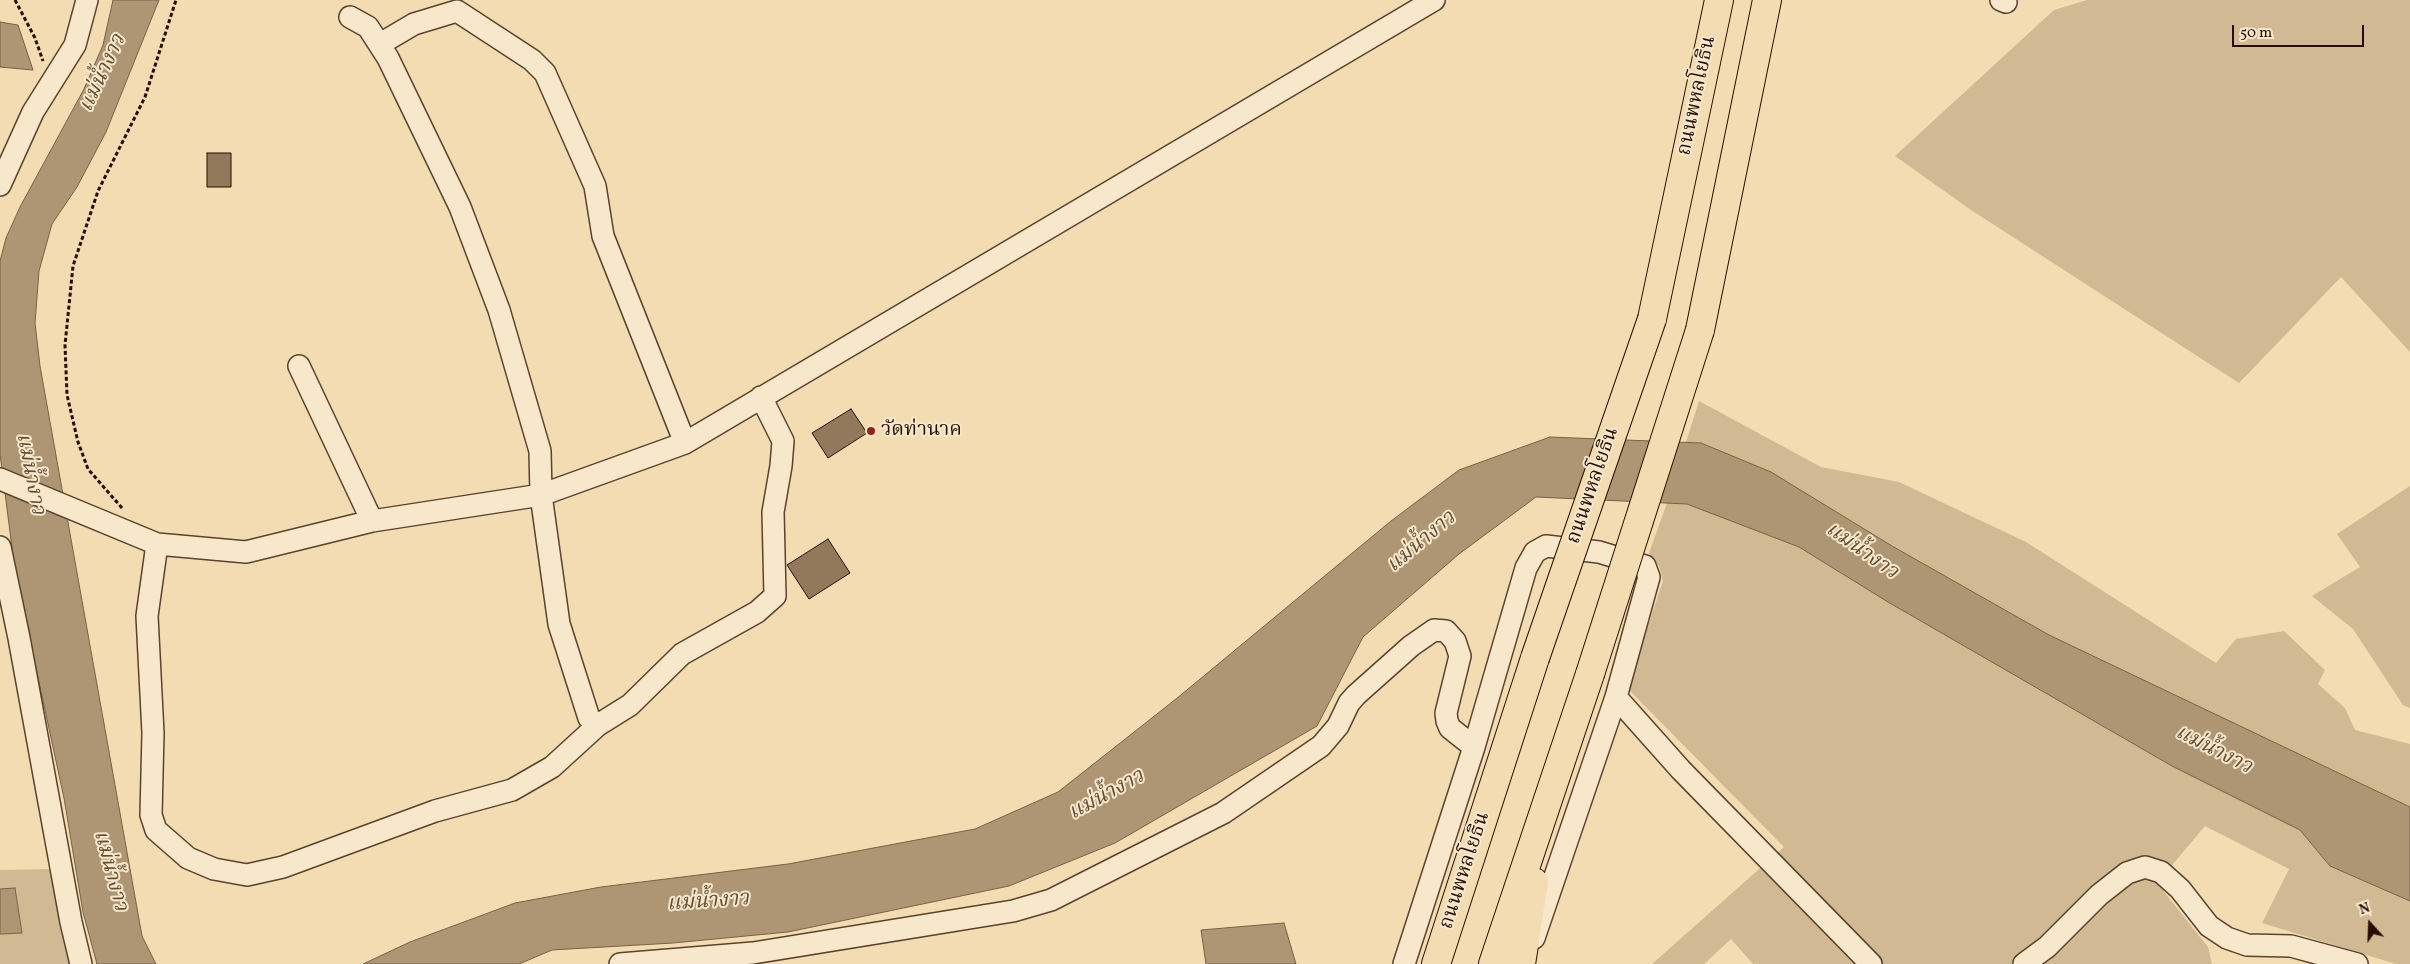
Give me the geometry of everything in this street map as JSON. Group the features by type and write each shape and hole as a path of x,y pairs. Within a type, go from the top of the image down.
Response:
{"highway":[{"name":"ถนนพหลโยธิน","path":"1436,964 1535,658 1652,320 1719,0"},
{"path":"1493,964 1590,674 1700,330 1767,0"},
{"path":"1521,964 1545,808"},
{"path":"1428,964 1457,902"}],"street":[{"path":"0,185 33,112 75,45 87,0"},
{"path":"0,478 148,540 246,552 372,521 541,495 685,442 1434,0"},
{"path":"380,44 414,24 442,14 472,9 545,73 595,186 603,236 685,442"},
{"path":"350,17 368,27 380,44 460,207 499,310 540,452 541,495 559,624 589,718 598,725"},
{"path":"299,366 372,521"},
{"path":"148,540 147,616 153,734 151,815 156,830 188,858 214,869 247,876 283,867 435,811 512,790 552,767 598,725 630,705 682,654 757,612 776,596 773,512 781,466 783,441 762,397"},
{"path":"1404,964 1474,747 1526,568 1535,552 1546,546 1599,552 1645,566 1649,577 1616,697 1525,964"},
{"path":"0,547 19,638 72,922 82,964"},
{"path":"620,964 753,953 1013,911 1051,900 1223,813 1321,746 1338,726 1349,703 1356,695 1411,646 1434,630 1446,631 1455,641 1460,656 1446,713 1446,721 1450,728 1474,747"},
{"path":"1616,697 1681,770 1871,964"},
{"path":"2029,962 2106,889 2127,874 2145,867 2161,872 2180,889 2209,926 2227,938 2247,945 2291,946 2314,958 2357,964"}],"path":[{"path":"15,0 35,38 46,69 55,77"},
{"path":"148,540 88,468 78,442 67,395 65,345 73,266 76,256 98,191 145,97 176,0"}],"shaded area":[{"path":"2087,0 2410,0 2410,352 2341,277 2239,383 1971,210 1895,156 2054,10"},
{"path":"1699,401 1821,467 1899,482 2026,542 2216,663 2236,639 2284,631 2325,670 2318,684 2345,708 2355,730 2410,744 2410,807 2049,635 1892,546 1771,472 1701,443 1686,442"},
{"path":"2410,486 2410,708 2403,705 2353,629 2312,596 2360,567 2337,534"},
{"path":"1667,503 1687,504 1799,547 1888,602 2172,766 2300,830 2330,866 2410,901 2410,964 2396,964 2262,923 2289,869 2205,826 2157,883 2208,947 2212,964 1753,964 1731,939 1704,964 1652,964 1784,847 1627,688 1663,581 1659,566 1649,553"},
{"path":"55,869 74,964 0,964 0,934 22,933 15,888 0,889 0,870"}],"water":[{"name":"แม่น้ำงาว","path":"113,0 159,0 106,132 77,187 52,224 39,271 35,323 40,366 142,936 156,964 97,964 83,912 64,798 15,571 0,454 0,261 6,238 20,207 84,89 103,45"},
{"path":"0,22 18,25 33,70 0,67"},
{"name":"แม่น้ำงาว","path":"1550,437 1701,443 1771,472 1892,546 2049,635 2410,807 2410,901 2330,866 2300,830 2172,766 1888,602 1799,547 1687,504 1536,497 1459,554 1363,637 1317,726 1115,843 1009,886 788,932 673,943 552,950 519,964 363,964 410,942 515,903 601,887 788,864 975,829 1058,792 1176,699 1391,521 1459,470"},
{"path":"15,888 22,933 0,934 0,889"},
{"path":"1284,923 1296,964 1206,964 1201,930"}],"building":[{"path":"207,153 231,153 231,187 207,187"},
{"path":"851,409 867,433 828,458 812,433"},
{"path":"828,539 850,573 809,599 787,565"}],"place":[{"name":"วัดท่านาค","path":"871,431"}]}
